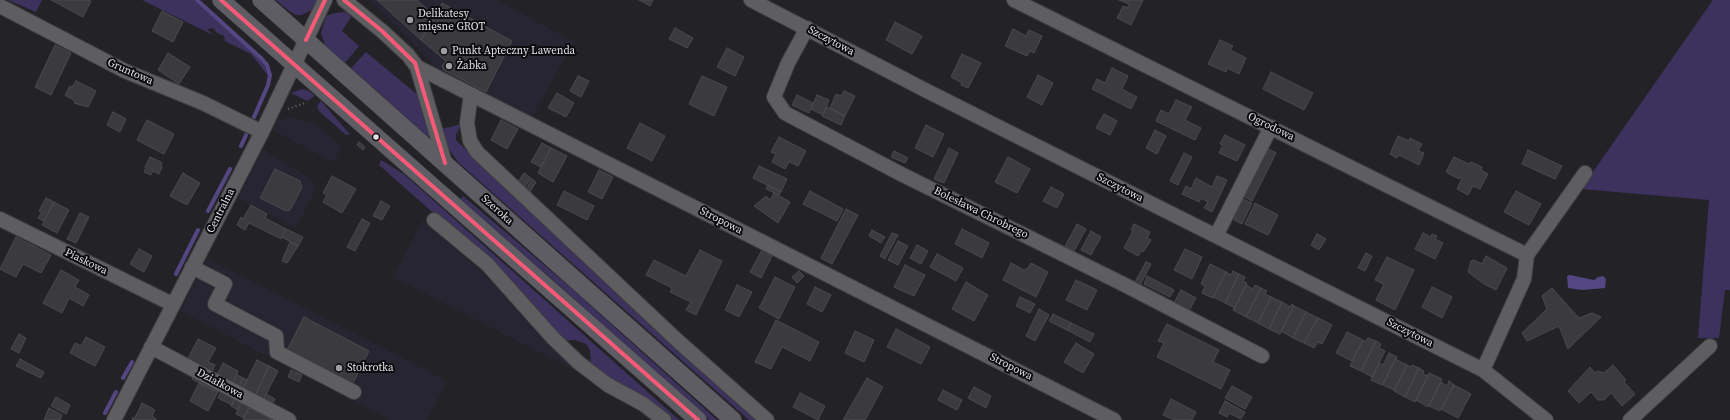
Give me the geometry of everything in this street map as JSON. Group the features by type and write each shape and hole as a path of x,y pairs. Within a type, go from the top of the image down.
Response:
{"main road":[{"path":"221,0 698,420"},
{"name":"Szeroka","path":"261,0 733,420"}],"street":[{"name":"Centralna","path":"114,420 295,66 324,0"},
{"name":"Stropowa","path":"344,0 382,30 408,55 417,67 1114,420"},
{"name":"Szczytowa","path":"751,0 929,92 1486,372 1546,420"},
{"name":"Ogrodowa","path":"1014,0 1527,255"},
{"name":"Gruntowa","path":"0,6 125,71 203,103 262,132"},
{"name":"Bolesława Chrobrego","path":"807,28 788,62 774,97 786,113 901,174 1123,284 1262,356"},
{"path":"417,67 445,163"},
{"path":"471,94 467,124 468,134 472,146 479,155 678,341 767,420"},
{"path":"1216,236 1270,127"},
{"path":"1486,372 1524,279 1527,255 1585,173"},
{"name":"Piaskowa","path":"0,219 172,304"},
{"path":"434,220 487,264 553,338 578,362 608,385 642,404 664,420"},
{"path":"192,267 225,284 215,304 276,336 277,352 354,392"},
{"path":"1630,420 1710,346"},
{"name":"Działkowa","path":"151,347 288,420"}],"path":[{"path":"286,110 305,103"}],"shaded area":[{"path":"8,0 42,0 36,12"},
{"path":"142,0 195,0 261,59 267,66 269,77 251,54 225,41 224,36 217,33 213,28 207,29 213,35"},
{"path":"276,0 317,0 314,9 301,15 296,15"},
{"path":"370,0 497,0 574,42 531,118 440,71"},
{"path":"1713,0 1730,0 1730,290 1725,290 1719,338 1698,338 1709,200 1581,189"},
{"path":"347,12 351,17 342,31 359,46 345,63 325,45 321,33 326,16 335,13"},
{"path":"366,52 419,96 431,139 351,68"},
{"path":"302,89 309,91 315,96 307,101 291,93"},
{"path":"321,101 350,134 346,135 319,111 317,106"},
{"path":"290,117 314,123 342,147 333,162 273,130 277,121"},
{"path":"462,124 456,134 456,140 461,145 762,420 749,420 458,162 446,145 441,129"},
{"path":"263,150 311,179 315,190 296,228 238,198"},
{"path":"381,160 405,175 679,420 669,420 616,386 591,365 590,350 586,344 575,340 564,341 481,255 379,165"},
{"path":"463,196 571,288 717,420 709,420 552,279 460,199"},
{"path":"423,220 493,282 578,372 393,277"},
{"path":"207,258 447,381 427,420 391,420 180,311"},
{"path":"1570,275 1594,280 1603,276 1606,279 1605,288 1582,290 1568,288 1567,276"}],"building":[{"path":"51,0 88,0 91,1 83,17"},
{"path":"377,0 417,0 435,16 421,40"},
{"path":"639,0 653,0 650,6"},
{"path":"1119,0 1143,0 1131,25 1117,18 1123,6 1127,8 1129,4"},
{"path":"442,3 512,41 486,92 444,70 442,66 446,61 421,40"},
{"path":"162,11 183,22 173,42 152,31"},
{"path":"895,22 922,36 912,54 886,40"},
{"path":"675,28 693,38 687,48 669,39"},
{"path":"1013,29 1026,36 1029,30 1042,36 1034,53 1030,51 1027,56 1005,46"},
{"path":"1220,40 1233,46 1230,50 1246,58 1239,74 1227,68 1226,72 1208,64"},
{"path":"55,45 71,53 51,95 35,87"},
{"path":"727,48 744,57 735,76 717,67"},
{"path":"168,53 190,67 179,84 158,70"},
{"path":"962,54 981,63 968,88 961,85 962,83 951,77"},
{"path":"1112,68 1128,76 1122,89 1137,97 1131,109 1092,89 1097,79 1105,83"},
{"path":"1271,72 1313,93 1304,110 1263,89"},
{"path":"1038,75 1053,83 1042,105 1027,97"},
{"path":"578,76 589,81 581,97 570,91"},
{"path":"702,76 727,87 714,116 689,104"},
{"path":"76,81 96,91 88,107 74,103 75,101 65,95 70,86 72,87"},
{"path":"844,91 855,96 845,116 830,108 836,94 841,96"},
{"path":"557,93 574,103 566,117 548,108"},
{"path":"797,95 813,103 809,113 792,105"},
{"path":"817,95 829,100 823,115 811,109"},
{"path":"1176,100 1192,107 1185,120 1201,128 1195,140 1156,121 1161,110 1169,114"},
{"path":"827,107 845,116 841,125 822,116"},
{"path":"113,112 126,119 120,132 107,125"},
{"path":"1104,114 1117,121 1110,135 1096,128"},
{"path":"147,120 174,134 164,154 137,140"},
{"path":"501,120 518,129 507,149 491,140"},
{"path":"640,123 665,136 652,161 627,148"},
{"path":"926,125 944,134 933,157 915,148"},
{"path":"1155,130 1166,136 1157,154 1146,148"},
{"path":"1225,135 1245,145 1237,161 1219,153 1223,145 1220,144"},
{"path":"1398,136 1409,141 1410,138 1422,144 1418,151 1424,153 1419,165 1399,155 1397,158 1390,154"},
{"path":"779,137 806,151 798,166 789,162 785,169 772,162 776,154 771,152"},
{"path":"359,142 365,147 363,150 357,145"},
{"path":"542,143 551,148 541,167 531,162"},
{"path":"551,148 567,156 553,182 538,173"},
{"path":"949,148 958,153 944,183 934,179"},
{"path":"1267,148 1276,153 1252,201 1243,196"},
{"path":"1528,150 1562,166 1555,179 1522,164"},
{"path":"894,151 908,158 905,163 891,157"},
{"path":"1184,153 1192,157 1178,185 1170,181"},
{"path":"150,157 161,162 162,167 159,174 153,171 151,175 144,172"},
{"path":"1008,157 1030,169 1017,193 995,182"},
{"path":"1454,157 1469,164 1471,162 1482,167 1481,170 1488,174 1480,189 1473,186 1468,195 1457,189 1462,178 1460,177 1459,179 1446,172"},
{"path":"759,166 787,179 781,192 753,178"},
{"path":"275,169 300,181 302,187 290,210 286,211 260,198"},
{"path":"599,170 613,177 602,199 588,192"},
{"path":"183,173 200,183 187,205 170,196"},
{"path":"524,173 531,178 525,187 517,183"},
{"path":"332,176 356,189 342,213 323,202 327,195 323,193"},
{"path":"1217,176 1227,180 1212,212 1204,208 1208,202 1201,198 1199,202 1182,194 1186,186 1191,189 1196,178 1212,187"},
{"path":"532,179 536,182 530,192 526,190"},
{"path":"768,185 781,192 779,195 766,189"},
{"path":"1051,187 1064,194 1057,208 1043,201"},
{"path":"564,191 594,206 587,220 557,205"},
{"path":"810,191 843,209 837,221 803,204"},
{"path":"1516,191 1541,204 1529,225 1504,212"},
{"path":"774,193 790,202 778,223 754,206 766,196 770,200"},
{"path":"46,198 54,202 44,221 38,218 42,212 39,211"},
{"path":"1243,199 1252,203 1242,224 1234,220"},
{"path":"381,201 390,206 382,220 373,216"},
{"path":"54,202 69,210 57,233 42,225"},
{"path":"1255,203 1278,215 1268,235 1245,224"},
{"path":"251,205 267,214 265,218 286,229 281,239 249,223 245,230 237,225 241,217 243,219"},
{"path":"846,209 858,215 832,264 821,258"},
{"path":"80,213 89,217 76,243 67,239"},
{"path":"362,219 370,223 355,251 347,247"},
{"path":"1077,224 1086,229 1074,251 1065,246"},
{"path":"1134,224 1150,232 1147,238 1151,240 1143,252 1141,251 1138,256 1124,248 1133,231 1131,230"},
{"path":"286,229 303,237 298,246 282,237"},
{"path":"962,229 989,243 982,258 955,244"},
{"path":"872,230 885,237 881,243 869,236"},
{"path":"1091,231 1101,237 1091,255 1081,250"},
{"path":"892,233 898,235 885,259 880,256"},
{"path":"1423,233 1431,237 1432,234 1437,236 1435,239 1443,243 1435,259 1415,249"},
{"path":"1317,234 1326,239 1319,250 1311,245"},
{"path":"16,237 51,255 41,273 23,264 16,277 0,269"},
{"path":"898,241 908,246 898,265 888,260"},
{"path":"290,242 298,246 287,263 282,261"},
{"path":"917,245 928,251 921,264 910,258"},
{"path":"139,249 152,256 144,272 130,264"},
{"path":"1185,249 1202,257 1192,279 1174,270"},
{"path":"700,250 722,261 696,315 686,310 691,302 670,292 672,288 646,275 654,260 686,276"},
{"path":"762,250 772,256 761,278 750,272"},
{"path":"1366,253 1372,256 1365,271 1358,268"},
{"path":"937,254 963,268 956,281 930,267"},
{"path":"1486,256 1507,268 1496,290 1484,284 1468,272 1471,261 1474,260 1482,264"},
{"path":"1387,257 1414,270 1395,310 1376,300 1384,284 1375,280"},
{"path":"1146,262 1151,264 1139,287 1134,284"},
{"path":"1011,263 1024,270 1028,268 1031,263 1048,272 1036,297 1003,280"},
{"path":"1210,264 1226,272 1213,298 1202,293 1205,286 1201,284"},
{"path":"905,265 925,275 914,296 894,287"},
{"path":"61,270 79,280 75,287 89,295 83,306 69,298 62,313 43,303"},
{"path":"799,271 804,276 797,283 792,277"},
{"path":"1233,271 1239,274 1225,303 1213,297 1226,272 1231,275"},
{"path":"1239,274 1245,277 1243,281 1247,283 1235,308 1225,303"},
{"path":"1147,276 1174,290 1170,297 1144,284"},
{"path":"775,277 795,287 779,319 759,308"},
{"path":"1076,280 1097,290 1087,310 1066,300"},
{"path":"966,282 988,295 974,321 952,309"},
{"path":"737,285 752,292 739,317 725,310"},
{"path":"1246,285 1253,289 1255,285 1261,288 1246,317 1233,310"},
{"path":"815,287 831,295 822,312 807,304"},
{"path":"1432,287 1452,297 1442,318 1422,307"},
{"path":"1261,288 1267,291 1265,294 1271,297 1258,323 1246,317"},
{"path":"1552,288 1579,318 1592,313 1601,317 1568,349 1559,326 1527,341 1522,333 1547,309 1542,296"},
{"path":"1181,290 1196,298 1189,311 1174,303"},
{"path":"1020,297 1035,304 1030,313 1016,306"},
{"path":"1271,297 1282,302 1269,329 1258,323"},
{"path":"1282,302 1290,307 1292,304 1294,306 1280,334 1269,329"},
{"path":"1294,306 1306,312 1293,338 1281,331"},
{"path":"1039,309 1049,315 1035,341 1026,336"},
{"path":"1306,312 1318,318 1304,343 1293,338"},
{"path":"1053,314 1071,323 1067,330 1049,321"},
{"name":"Stokrotka","path":"304,317 369,351 352,385 287,350"},
{"path":"1318,318 1332,325 1322,344 1318,342 1314,348 1304,343"},
{"path":"776,320 819,342 810,361 782,347 771,369 755,362"},
{"path":"1071,323 1094,334 1090,342 1067,330"},
{"path":"1167,324 1219,350 1213,362 1230,370 1221,389 1157,357 1164,343 1158,341"},
{"path":"896,329 930,347 921,364 887,347"},
{"path":"855,331 874,340 864,362 845,353"},
{"path":"1347,332 1363,340 1352,361 1336,353"},
{"path":"19,334 26,338 19,353 11,349"},
{"path":"86,337 105,347 95,366 70,353 75,343 81,346"},
{"path":"1368,338 1376,341 1361,371 1350,366 1363,340 1365,342"},
{"path":"198,339 216,348 208,362 215,365 211,374 186,362"},
{"path":"1376,341 1381,344 1379,348 1385,351 1372,377 1361,371"},
{"path":"1076,343 1094,354 1083,373 1064,362"},
{"path":"1389,353 1397,357 1382,385 1371,380 1379,363 1383,365"},
{"path":"20,359 44,372 41,378 16,366"},
{"path":"1395,359 1407,365 1394,390 1383,385"},
{"path":"257,360 269,366 255,396 242,390"},
{"path":"223,363 238,371 232,384 216,377"},
{"path":"1407,365 1411,367 1412,365 1419,368 1405,397 1394,391"},
{"path":"1613,365 1626,380 1624,382 1635,394 1622,406 1611,393 1604,400 1598,400 1591,392 1579,403 1568,391 1590,367 1595,373 1597,371 1604,373"},
{"path":"269,366 278,371 263,400 255,396"},
{"path":"1419,368 1424,371 1423,374 1428,376 1415,402 1405,397"},
{"path":"291,370 302,375 299,382 288,377"},
{"path":"1429,373 1442,379 1428,407 1416,400"},
{"path":"195,374 220,387 218,392 192,379"},
{"path":"237,375 243,378 238,388 232,384"},
{"path":"243,378 247,380 242,390 238,388"},
{"path":"867,378 883,387 865,420 843,420"},
{"path":"1449,381 1454,385 1440,411 1429,406 1441,382 1447,386"},
{"path":"199,383 218,392 208,411 190,401"},
{"path":"1454,385 1471,394 1458,418 1441,409"},
{"path":"1232,386 1252,397 1245,409 1225,398"},
{"path":"974,387 991,396 986,408 968,398"},
{"path":"223,388 236,395 232,405 218,398"},
{"path":"943,390 962,400 957,410 938,400"},
{"path":"800,393 825,406 818,420 793,407"},
{"path":"266,394 275,399 272,405 263,400"},
{"path":"236,395 243,398 238,410 231,406"},
{"path":"56,397 70,405 66,414 51,406"},
{"path":"243,398 251,403 244,418 236,414"},
{"path":"1171,399 1196,412 1192,420 1174,420 1163,415"},
{"path":"1225,401 1245,412 1241,419 1229,413 1227,417 1219,413"},
{"path":"142,403 155,410 152,416 157,420 132,420 133,417 135,418"},
{"path":"49,408 62,415 60,420 44,420"},
{"path":"249,408 273,420 243,420"}],"waterway":[{"path":"197,0 267,65 270,75 268,85 254,117"},
{"path":"241,146 246,135"},
{"path":"208,211 230,169"},
{"path":"176,274 198,230"},
{"path":"123,378 132,362"},
{"path":"105,413 116,392"}],"transit line":[{"path":"221,0 698,420"},
{"path":"306,40 325,0"},
{"path":"344,0 382,31 415,63 445,163"}],"place":[{"name":"Delikatesy mięsne GROT","path":"410,20"},
{"name":"Punkt Apteczny Lawenda","path":"444,51"},
{"name":"Żabka","path":"449,66"},
{"name":"Stokrotka","path":"339,368"}]}
